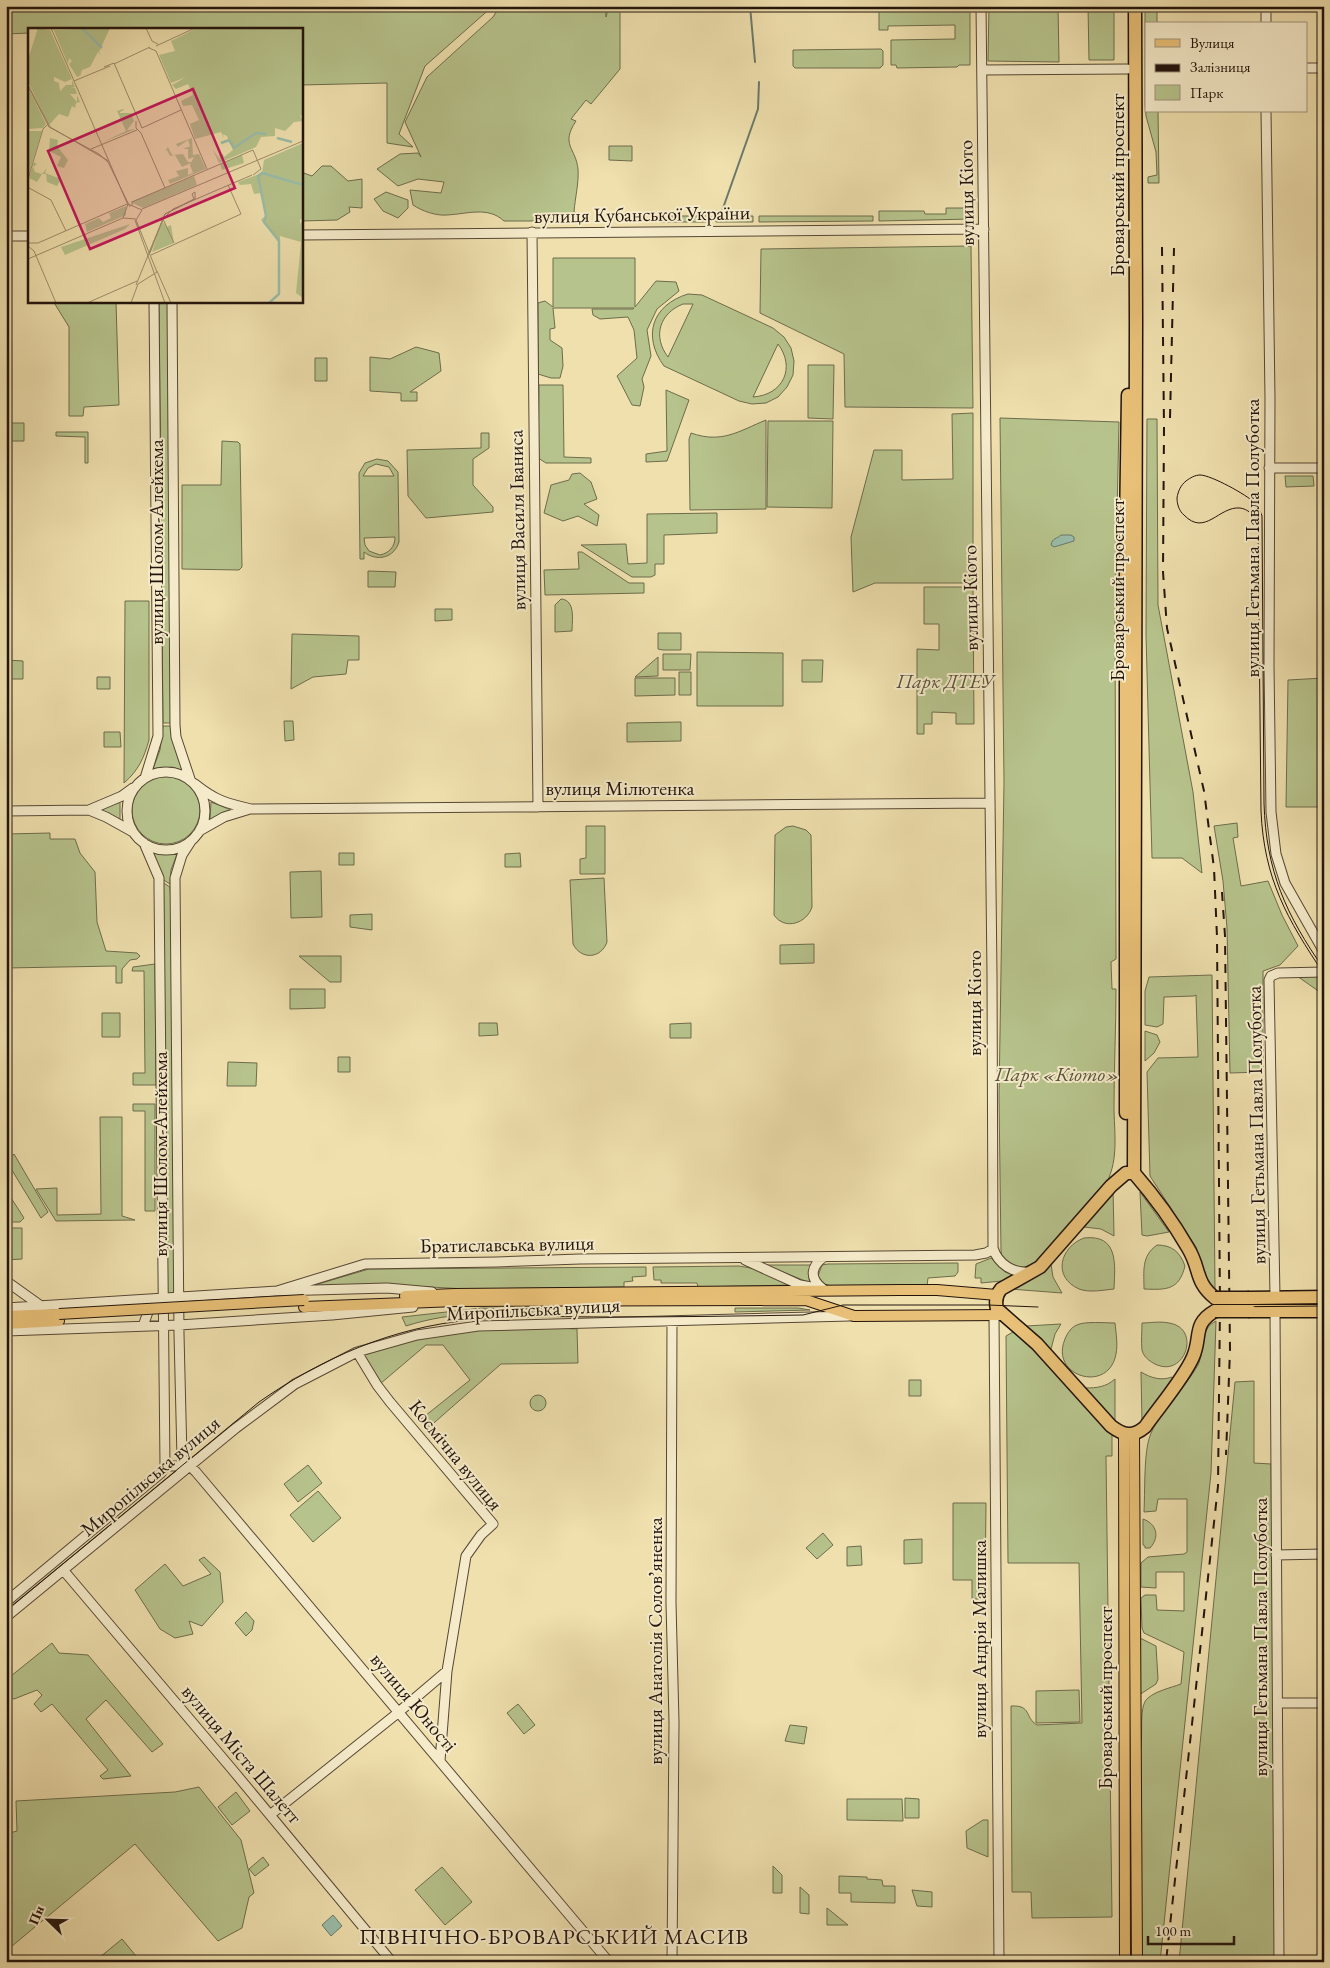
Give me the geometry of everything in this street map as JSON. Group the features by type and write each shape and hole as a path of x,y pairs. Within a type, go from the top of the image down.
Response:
{"highway":[{"name":"Броварський проспект","path":"1126,6 1129,342 1126,529 1130,1173"},
{"name":"Броварський проспект","path":"1130,1173 1136,383 1135,6"},
{"path":"1324,1297 1275,1296 1249,1298 1211,1295 1202,1286 1189,1249 1130,1173 1111,1186 1040,1267 1007,1286 997,1295 999,1315 1037,1344 1111,1426 1129,1434 1145,1427 1190,1364 1196,1348 1201,1322 1212,1313 1324,1311"},
{"path":"1211,1295 1212,1313"}],"main road":[{"name":"Братиславська вулиця","path":"6,1324 59,1318 304,1304 454,1298 819,1288 938,1290 997,1295"},
{"path":"810,1301 817,1296 819,1288"},
{"name":"Братиславська вулиця","path":"454,1298 810,1301 854,1316"},
{"name":"Миропільська вулиця","path":"854,1316 999,1315"},
{"name":"Братиславська вулиця","path":"6,1316 59,1318"},
{"name":"Броварський проспект","path":"1125,1962 1129,1434"},
{"name":"Броварський проспект","path":"1129,1434 1137,1962"}],"street":[{"name":"вулиця Кіото","path":"981,6 993,1249"},
{"path":"1266,6 1266,22"},
{"path":"982,70 1127,68"},
{"path":"1308,68 1324,68"},
{"name":"вулиця Гетьмана Павла Полуботка","path":"1266,112 1269,666 1273,834 1285,884 1324,952"},
{"name":"вулиця Кубанської України","path":"302,235 984,229"},
{"name":"вулиця Василя Іваниса","path":"532,232 538,807"},
{"path":"6,236 28,236"},
{"name":"вулиця Шолом-Алейхема","path":"145,778 158,736 154,302"},
{"name":"вулиця Шолом-Алейхема","path":"172,302 175,725 176,737 192,781"},
{"path":"1269,468 1324,468"},
{"path":"6,811 89,810 122,796 145,778 155,773 167,771 178,773 192,781 204,802 205,815 200,831 191,841 180,848 168,850 155,848 144,843 133,832 89,810"},
{"name":"вулиця Мілютенка","path":"192,781 210,796 223,803 251,809 990,803"},
{"path":"133,832 128,822 127,810 134,788"},
{"name":"вулиця Мілютенка","path":"200,831 224,817 251,809"},
{"name":"вулиця Шолом-Алейхема","path":"190,1466 182,1458 175,878 182,856 191,841"},
{"name":"вулиця Шолом-Алейхема","path":"144,843 159,878 160,887 165,1466"},
{"path":"1314,972 1324,964"},
{"name":"вулиця Гетьмана Павла Полуботка","path":"1275,1296 1270,980 1271,976 1278,973 1324,972"},
{"path":"993,1249 1003,1264 1025,1272 1033,1272"},
{"name":"Братиславська вулиця","path":"277,1291 365,1264 580,1259 975,1255 986,1254 993,1249"},
{"path":"819,1288 814,1279 813,1267 824,1257"},
{"name":"Братиславська вулиця","path":"742,1258 800,1285 819,1288"},
{"path":"6,1281 41,1306"},
{"name":"Братиславська вулиця","path":"6,1308 277,1291 388,1288 454,1298"},
{"path":"201,1296 196,1301 194,1310 198,1320 205,1322"},
{"name":"Братиславська вулиця","path":"6,1331 179,1325 332,1315 454,1298"},
{"path":"139,1300 144,1301 148,1306 147,1318 143,1326"},
{"name":"вулиця Гетьмана Павла Полуботка","path":"1275,1312 1279,1962"},
{"name":"вулиця Андрія Малишка","path":"999,1315 999,1962"},
{"name":"Миропільська вулиця","path":"6,1617 236,1428 278,1396 295,1384 357,1352 417,1335 460,1327 854,1316"},
{"name":"вулиця Анатолія Соловʼяненка","path":"672,1321 672,1962"},
{"name":"Космічна вулиця","path":"357,1352 378,1387 493,1524 481,1535 466,1556 447,1670 440,1761"},
{"path":"165,1466 190,1466"},
{"name":"Миропільська вулиця","path":"6,1602 161,1473 165,1466"},
{"name":"вулиця Юності","path":"190,1466 609,1962"},
{"path":"1276,1555 1324,1554"},
{"name":"вулиця Міста Шалетт","path":"64,1570 392,1962"},
{"path":"270,1816 399,1712 447,1670"},
{"path":"1278,1704 1324,1703"}],"green space":[{"path":"6,6 493,6 425,66 399,134 413,147 387,143 387,83 302,85 302,28 28,28 28,33 6,34"},
{"path":"500,6 605,6 606,17 609,6 620,6 620,69 591,104 586,100 571,119 576,121 571,129 569,141 578,169 574,212 579,215 579,221 504,221 498,216 484,212 447,215 434,214 413,205 410,190 441,193 444,182 418,179 398,186 377,169 400,154 418,153 421,157 405,122 427,77 493,17"},
{"path":"879,6 970,6 970,65 897,68 896,65 891,65 891,40 955,39 955,25 888,26 888,30 879,30"},
{"path":"989,6 1058,6 1059,62 988,61"},
{"path":"1088,6 1114,6 1114,60 1089,60"},
{"path":"1145,6 1157,6 1157,22 1145,22"},
{"path":"881,49 883,51 883,65 880,68 795,68 793,66 793,50"},
{"path":"1146,112 1158,112 1159,183 1148,183 1148,177 1157,175 1156,152"},
{"path":"609,146 632,146 632,161 609,160"},
{"path":"322,166 331,166 348,181 362,179 362,208 349,207 350,212 337,220 302,221 302,172 312,176"},
{"path":"386,192 408,200 408,208 398,218 383,211 374,199"},
{"path":"946,208 972,208 972,219 879,221 879,211 924,211 925,214 946,214"},
{"path":"660,216 711,216 711,222 660,222"},
{"path":"716,216 753,216 753,222 716,222"},
{"path":"759,216 873,216 873,221 759,222"},
{"path":"971,246 973,408 845,407 844,354 760,313 761,249"},
{"path":"553,258 635,258 635,307 656,281 676,282 679,291 657,309 647,330 651,356 642,379 644,387 640,406 632,405 617,376 637,358 634,330 628,317 600,319 593,315 592,309 634,308 553,308 555,328 550,329 550,340 562,348 563,366 560,378 551,378 538,374 538,303 545,301 553,307"},
{"path":"688,294 702,295 773,328 784,337 791,348 794,361 793,375 787,387 778,397 766,403 752,404 739,401 664,366 653,344 652,333 654,323 659,314 676,299","holes":["683,304 693,304 668,357 660,341 661,326 669,313","778,344 786,362 784,379 772,391 753,397"]},
{"path":"54,302 116,302 119,405 84,407 83,416 69,416 69,327"},
{"path":"159,302 168,302 171,723 163,723"},
{"path":"416,347 439,353 441,371 410,392 417,392 417,401 401,401 401,393 370,391 370,357 390,359"},
{"path":"315,358 327,358 327,381 315,381"},
{"path":"808,365 834,365 833,419 808,418"},
{"path":"539,385 563,385 564,457 591,458 591,463 546,463 538,458"},
{"path":"666,390 689,400 667,461 646,462 646,454 667,451"},
{"path":"973,413 973,583 875,583 853,592 851,537 874,450 902,450 902,480 953,479 952,414"},
{"name":"Парк «Кіото»","path":"1000,418 1119,422 1115,606 1116,959 1111,962 1112,989 1116,989 1115,1135 1113,1164 1107,1182 1041,1259 1025,1267 1013,1265 1002,1258 1001,1251 999,1097 1004,782"},
{"path":"1147,419 1157,419 1158,605 1193,792 1202,873 1182,858 1152,858 1146,635"},
{"path":"766,420 766,509 690,510 689,439 691,433 702,436 721,437 739,432"},
{"path":"768,421 833,421 832,508 767,507"},
{"path":"10,423 24,423 24,441 10,441"},
{"path":"56,432 88,432 88,463 85,463 85,437 56,436"},
{"path":"481,433 489,433 489,448 473,459 473,485 493,507 493,512 426,518 408,496 407,450 481,448"},
{"path":"222,441 238,442 240,444 242,567 239,570 182,569 182,485 221,485"},
{"path":"377,459 388,461 398,472 399,542 389,555 374,557 364,552 364,559 360,559 359,473 365,463","holes":["376,464 389,467 394,476 363,476 368,468","395,537 391,549 380,555 369,551 365,545 364,538"]},
{"path":"580,473 591,482 597,499 584,504 599,515 597,526 578,516 563,521 544,513 551,485 569,480 572,474"},
{"path":"1285,476 1313,476 1314,486 1286,487"},
{"path":"717,513 717,533 664,535 664,564 655,564 655,575 651,577 632,577 581,545 626,544 628,564 647,563 647,514"},
{"path":"578,552 582,552 629,583 644,583 644,593 545,595 544,570 579,569"},
{"path":"368,571 396,572 395,587 368,587"},
{"name":"Парк ДТЕУ","path":"924,587 973,587 974,724 956,724 956,713 932,712 932,724 924,724 924,734 917,734 917,649 939,650 939,624 924,624"},
{"path":"561,599 566,600 571,607 572,631 555,632 555,605"},
{"path":"125,601 149,601 149,740 140,764 124,783"},
{"path":"435,609 452,609 452,620 435,621"},
{"path":"658,633 681,633 681,650 658,649"},
{"path":"292,634 359,636 359,660 348,660 346,674 313,677 291,689"},
{"path":"697,652 783,653 783,706 697,706"},
{"path":"663,654 691,654 690,670 663,670"},
{"path":"658,657 658,676 635,677"},
{"path":"6,660 23,661 23,679 6,679"},
{"path":"802,660 823,660 822,682 802,682"},
{"path":"679,672 691,672 691,695 679,695"},
{"path":"97,677 110,677 110,689 97,689"},
{"path":"635,678 675,678 675,695 635,696"},
{"path":"1324,678 1324,807 1286,807 1288,680"},
{"path":"284,721 293,721 294,740 285,741"},
{"path":"681,722 681,741 627,742 627,723"},
{"path":"163,726 172,726 175,749 184,771 172,767 153,769 160,750"},
{"path":"104,732 120,732 121,747 104,747"},
{"path":"166,776 179,779 190,786 197,797 200,810 197,823 190,834 179,841 166,844 153,841 142,834 135,823 132,810 135,797 142,786 153,779"},
{"path":"120,802 120,820 96,811"},
{"path":"211,802 231,810 210,820"},
{"path":"1237,823 1238,837 1233,838 1241,886 1268,881 1282,915 1298,946 1280,965 1263,971 1263,1072 1230,1073 1227,928 1223,881 1214,826"},
{"path":"586,826 605,826 605,874 580,874 580,859 586,858"},
{"path":"793,826 806,830 811,835 812,907 801,921 790,924 784,923 774,915 775,835 786,827"},
{"path":"50,833 50,839 75,839 80,853 95,872 97,922 106,951 137,953 140,956 137,959 130,960 122,969 122,983 116,983 116,966 6,968 6,834"},
{"path":"151,852 177,854 171,870 170,884 162,879 158,864"},
{"path":"339,853 354,853 354,865 339,865"},
{"path":"520,853 521,867 505,867 505,854"},
{"path":"321,871 322,917 291,918 290,872"},
{"path":"604,878 607,942 600,952 586,955 581,953 573,944 570,880"},
{"path":"162,882 170,887 176,1003 179,1297 164,1298"},
{"path":"372,914 372,930 350,927 350,915"},
{"path":"814,944 814,963 780,964 780,945"},
{"path":"299,956 341,956 341,982 330,982"},
{"path":"155,964 156,1085 133,1085 133,1073 145,1073 144,971 132,971 133,967"},
{"path":"1212,975 1215,1289 1205,1279 1196,1247 1150,1176 1147,1072 1158,1058 1198,1057 1196,995 1164,997 1163,1024 1157,1027 1145,1025 1145,991 1149,977"},
{"path":"1297,976 1320,976 1324,981 1324,995"},
{"path":"290,989 325,989 325,1008 290,1009"},
{"path":"102,1013 120,1013 120,1037 102,1037"},
{"path":"479,1023 497,1023 498,1035 479,1036"},
{"path":"691,1023 691,1038 670,1038 670,1024"},
{"path":"1145,1031 1157,1035 1160,1042 1154,1053 1145,1061"},
{"path":"338,1057 350,1057 350,1072 338,1072"},
{"path":"228,1062 257,1063 256,1086 227,1086"},
{"path":"133,1104 155,1104 155,1211 145,1211 145,1111 133,1111"},
{"path":"100,1117 122,1117 122,1216 135,1220 56,1221 36,1189 57,1188 57,1215 101,1214"},
{"path":"14,1154 48,1212 41,1218 7,1162"},
{"path":"1113,1189 1114,1236 1101,1229 1084,1227 1082,1224"},
{"path":"6,1190 24,1218 20,1222 6,1222"},
{"path":"1140,1192 1169,1232 1147,1236 1142,1235"},
{"path":"6,1228 22,1228 22,1259 6,1260"},
{"path":"1084,1238 1095,1238 1104,1241 1109,1246 1114,1261 1114,1289 1087,1291 1070,1284 1065,1277 1062,1270 1062,1262 1065,1255 1069,1248"},
{"path":"1157,1245 1167,1246 1175,1250 1185,1266 1179,1280 1171,1287 1144,1289 1144,1265 1148,1254"},
{"path":"991,1258 1005,1272 1017,1276 1002,1281 981,1283 981,1278 975,1278 976,1264"},
{"path":"958,1263 958,1272 955,1276 928,1278 927,1286 831,1286 822,1283 818,1276 822,1265 828,1264"},
{"path":"1051,1264 1053,1277 1062,1293 1010,1289"},
{"path":"765,1265 812,1265 813,1284"},
{"path":"739,1266 756,1269 792,1285 698,1287 697,1283 661,1283 661,1280 654,1280 653,1267"},
{"path":"646,1267 646,1276 632,1277 633,1281 624,1282 624,1287 467,1289 374,1284 308,1287 369,1269"},
{"path":"482,1308 551,1309 550,1312 495,1312 441,1317 406,1326 402,1317"},
{"path":"735,1308 798,1308 810,1310 735,1312"},
{"path":"1216,1321 1211,1473 1160,1962 1142,1962 1139,1756 1143,1708 1145,1702 1151,1696 1181,1684 1184,1652 1144,1633 1142,1628 1141,1598 1145,1595 1156,1595 1157,1610 1184,1611 1184,1572 1156,1572 1156,1588 1141,1587 1141,1563 1148,1557 1184,1554 1187,1552 1187,1499 1158,1499 1156,1511 1144,1512 1145,1467 1151,1433 1156,1423 1198,1365 1207,1329"},
{"path":"1166,1322 1179,1327 1185,1334 1187,1342 1186,1351 1181,1359 1174,1365 1166,1367 1155,1364 1147,1358 1142,1350 1142,1323"},
{"path":"1085,1323 1115,1323 1117,1350 1111,1366 1103,1374 1093,1377 1082,1376 1072,1371 1065,1363 1062,1352 1065,1339 1071,1329"},
{"path":"1061,1324 1049,1350 1026,1326"},
{"path":"522,1328 577,1329 578,1363 501,1364 427,1429 420,1420 470,1380 443,1345 426,1345 380,1384 362,1356 414,1340 468,1331"},
{"path":"1017,1332 1109,1429 1112,1435 1112,1456 1106,1456 1112,1917 1032,1918 1031,1892 1012,1892 1011,1706 1025,1709 1030,1719 1037,1725 1082,1723 1079,1563 1008,1563 1006,1336"},
{"path":"1141,1372 1156,1378 1172,1377 1174,1379 1142,1422"},
{"path":"1115,1379 1115,1424 1085,1388 1108,1384"},
{"path":"909,1380 921,1380 921,1396 909,1396"},
{"path":"1254,1381 1254,1463 1271,1464 1276,1962 1179,1962 1235,1382"},
{"path":"535,1395 541,1395 546,1400 544,1409 535,1411 530,1406 530,1400"},
{"path":"308,1465 322,1483 298,1502 284,1484"},
{"path":"318,1491 341,1518 313,1542 290,1515"},
{"path":"953,1503 986,1503 985,1599 972,1599 972,1580 953,1580"},
{"path":"1143,1519 1148,1521 1156,1531 1155,1540 1150,1548 1145,1548 1143,1545"},
{"path":"823,1533 833,1545 817,1559 806,1548"},
{"path":"922,1539 922,1563 904,1564 904,1540"},
{"path":"861,1546 862,1565 847,1566 847,1547"},
{"path":"204,1557 220,1572 223,1602 202,1626 189,1621 193,1634 175,1638 160,1629 135,1590 165,1564 183,1586 211,1574 199,1560"},
{"path":"246,1612 254,1621 252,1630 246,1636 235,1623"},
{"path":"1138,1637 1156,1646 1158,1679 1156,1684 1139,1695"},
{"path":"52,1643 59,1653 88,1655 163,1744 152,1752 106,1700 86,1719 131,1776 103,1779 100,1776 108,1770 52,1704 41,1712 34,1704 42,1695 37,1690 14,1699 6,1697 6,1680"},
{"path":"1079,1690 1080,1722 1036,1723 1036,1691"},
{"path":"518,1704 535,1725 524,1734 507,1713"},
{"path":"790,1725 807,1727 804,1744 785,1741"},
{"path":"199,1787 241,1840 254,1893 249,1897 242,1928 218,1941 135,1844 6,1951 6,1834 17,1831 16,1801 175,1792"},
{"path":"236,1792 250,1811 232,1825 218,1807"},
{"path":"905,1798 919,1799 919,1818 905,1818"},
{"path":"847,1799 902,1799 903,1821 847,1820"},
{"path":"983,1820 988,1820 988,1857 967,1848 966,1831"},
{"path":"263,1857 269,1865 255,1876 249,1869"},
{"path":"773,1866 782,1875 782,1893 773,1893"},
{"path":"442,1867 472,1902 445,1925 415,1890"},
{"path":"839,1876 867,1877 867,1879 882,1880 883,1886 895,1886 895,1903 851,1902 851,1893 839,1893"},
{"path":"800,1887 809,1895 809,1914 800,1913"},
{"path":"912,1890 932,1892 932,1907 917,1906"},
{"path":"827,1908 848,1925 827,1925"},
{"path":"122,1939 141,1962 94,1962"}],"shaded area":[{"path":"1061,535 1071,535 1074,537 1074,541 1054,547 1051,545"},
{"path":"333,1915 342,1926 331,1936 322,1925"}],"waterway":[{"path":"750,6 755,62"},
{"path":"722,211 758,109 759,82"}],"tram line":[{"path":"1324,969 1289,911 1280,891 1269,850 1264,803 1262,516 1256,505 1245,495 1212,478 1196,476 1183,484 1177,498 1181,512 1192,521 1205,522 1225,511 1240,508 1248,511 1258,521 1261,811 1263,835 1272,878 1280,897 1299,935 1324,974"},
{"path":"6,1611 259,1402 283,1386 333,1359 386,1337 442,1324 506,1317 803,1315 843,1305 1038,1307"},
{"path":"1215,1307 1324,1306"}],"railway":[{"path":"1162,247 1163,572 1167,628 1204,791 1214,868 1217,937 1220,1305 1218,1486 1166,1962"},
{"path":"1170,418 1174,248"},
{"path":"1222,892 1225,936 1230,1350 1226,1455"}],"district":[{"name":"ПІВНІЧНО-БРОВАРСЬКИЙ МАСИВ","path":"554,1936"}]}
